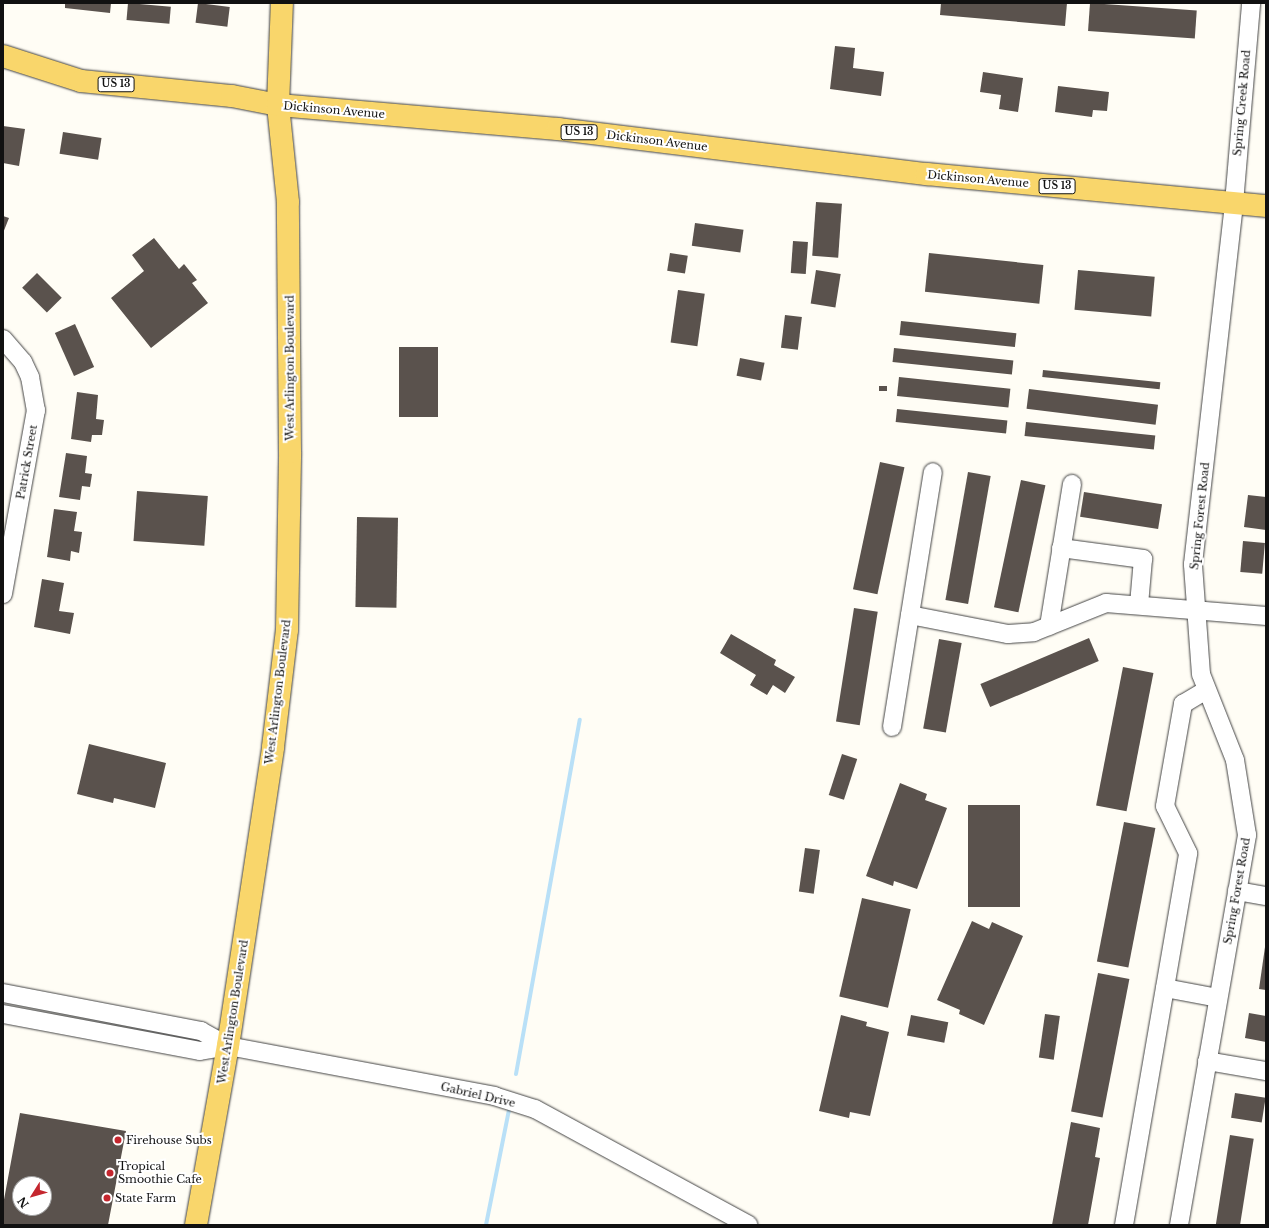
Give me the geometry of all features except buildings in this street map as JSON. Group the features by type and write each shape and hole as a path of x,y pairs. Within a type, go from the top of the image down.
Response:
{"main road":[{"name":"West Arlington Boulevard","path":"196,1225 228,1046 273,747 287,630 290,452 288,202 278,105 282,3"},
{"name":"Dickinson Avenue","path":"3,56 82,81 232,96 278,105 558,129 927,174 1266,206"}],"street":[{"name":"Spring Creek Road","path":"1234,203 1251,3"},
{"name":"Spring Forest Road","path":"1179,1225 1247,835 1235,760 1206,690 1201,674 1195,610 1193,564 1234,203"},
{"name":"Patrick Street","path":"3,339 23,362 30,377 36,410 3,594"},
{"path":"892,727 933,472"},
{"path":"1049,626 1072,484"},
{"path":"1061,548 1143,559 1138,605"},
{"path":"910,615 1008,634 1034,632 1106,603 1266,616"},
{"path":"1124,1225 1188,853 1166,806 1183,704 1206,690"},
{"path":"1237,891 1266,896"},
{"path":"1165,988 1218,998"},
{"path":"3,993 201,1031 228,1046"},
{"path":"3,1014 200,1051 228,1046"},
{"name":"Gabriel Drive","path":"228,1046 494,1096 535,1109 750,1225"},
{"path":"1207,1061 1266,1071"}],"waterway":[{"path":"516,1074 580,720"},
{"path":"486,1225 510,1105"}],"place":[{"name":"Firehouse Subs","path":"118,1140"},
{"name":"Tropical Smoothie Cafe","path":"110,1173"},
{"name":"State Farm","path":"107,1198"}]}
